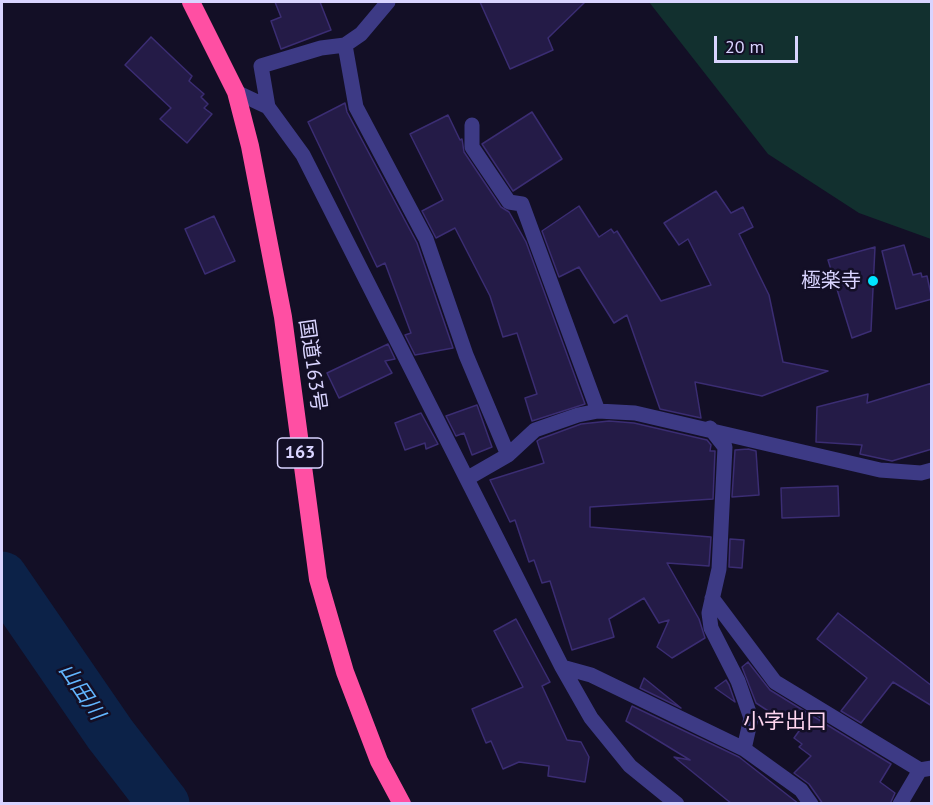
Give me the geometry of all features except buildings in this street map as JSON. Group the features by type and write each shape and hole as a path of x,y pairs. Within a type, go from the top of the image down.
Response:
{"highway":[{"name":"国道163号","path":"191,2 236,92 250,146 283,317 318,579 345,672 379,761 402,804"}],"street":[{"path":"388,2 361,34 345,45 321,48 261,66 268,107 303,155 562,666 591,718 630,766 677,804"},
{"path":"345,45 356,107 426,239 466,355 508,455"},
{"path":"236,92 268,107"},
{"path":"471,125 472,147 509,202 522,204 598,411"},
{"path":"468,478 508,455 535,430 578,415 598,411 635,413 710,428 880,470 921,473 932,470"},
{"path":"710,428 725,447 719,569 709,614 711,628 738,681 751,718 744,749"},
{"path":"712,598 775,682 926,769 900,804"},
{"path":"562,666 591,675 653,708 744,749 801,790 811,804"}],"green space":[{"path":"649,2 931,2 931,239 859,213 768,154"}],"waterway":[{"name":"山田川","path":"2,577 110,734 164,804"}],"place":[{"name":"極楽寺","path":"873,281"}],"district":[{"name":"小字出口","path":"785,722"}]}
